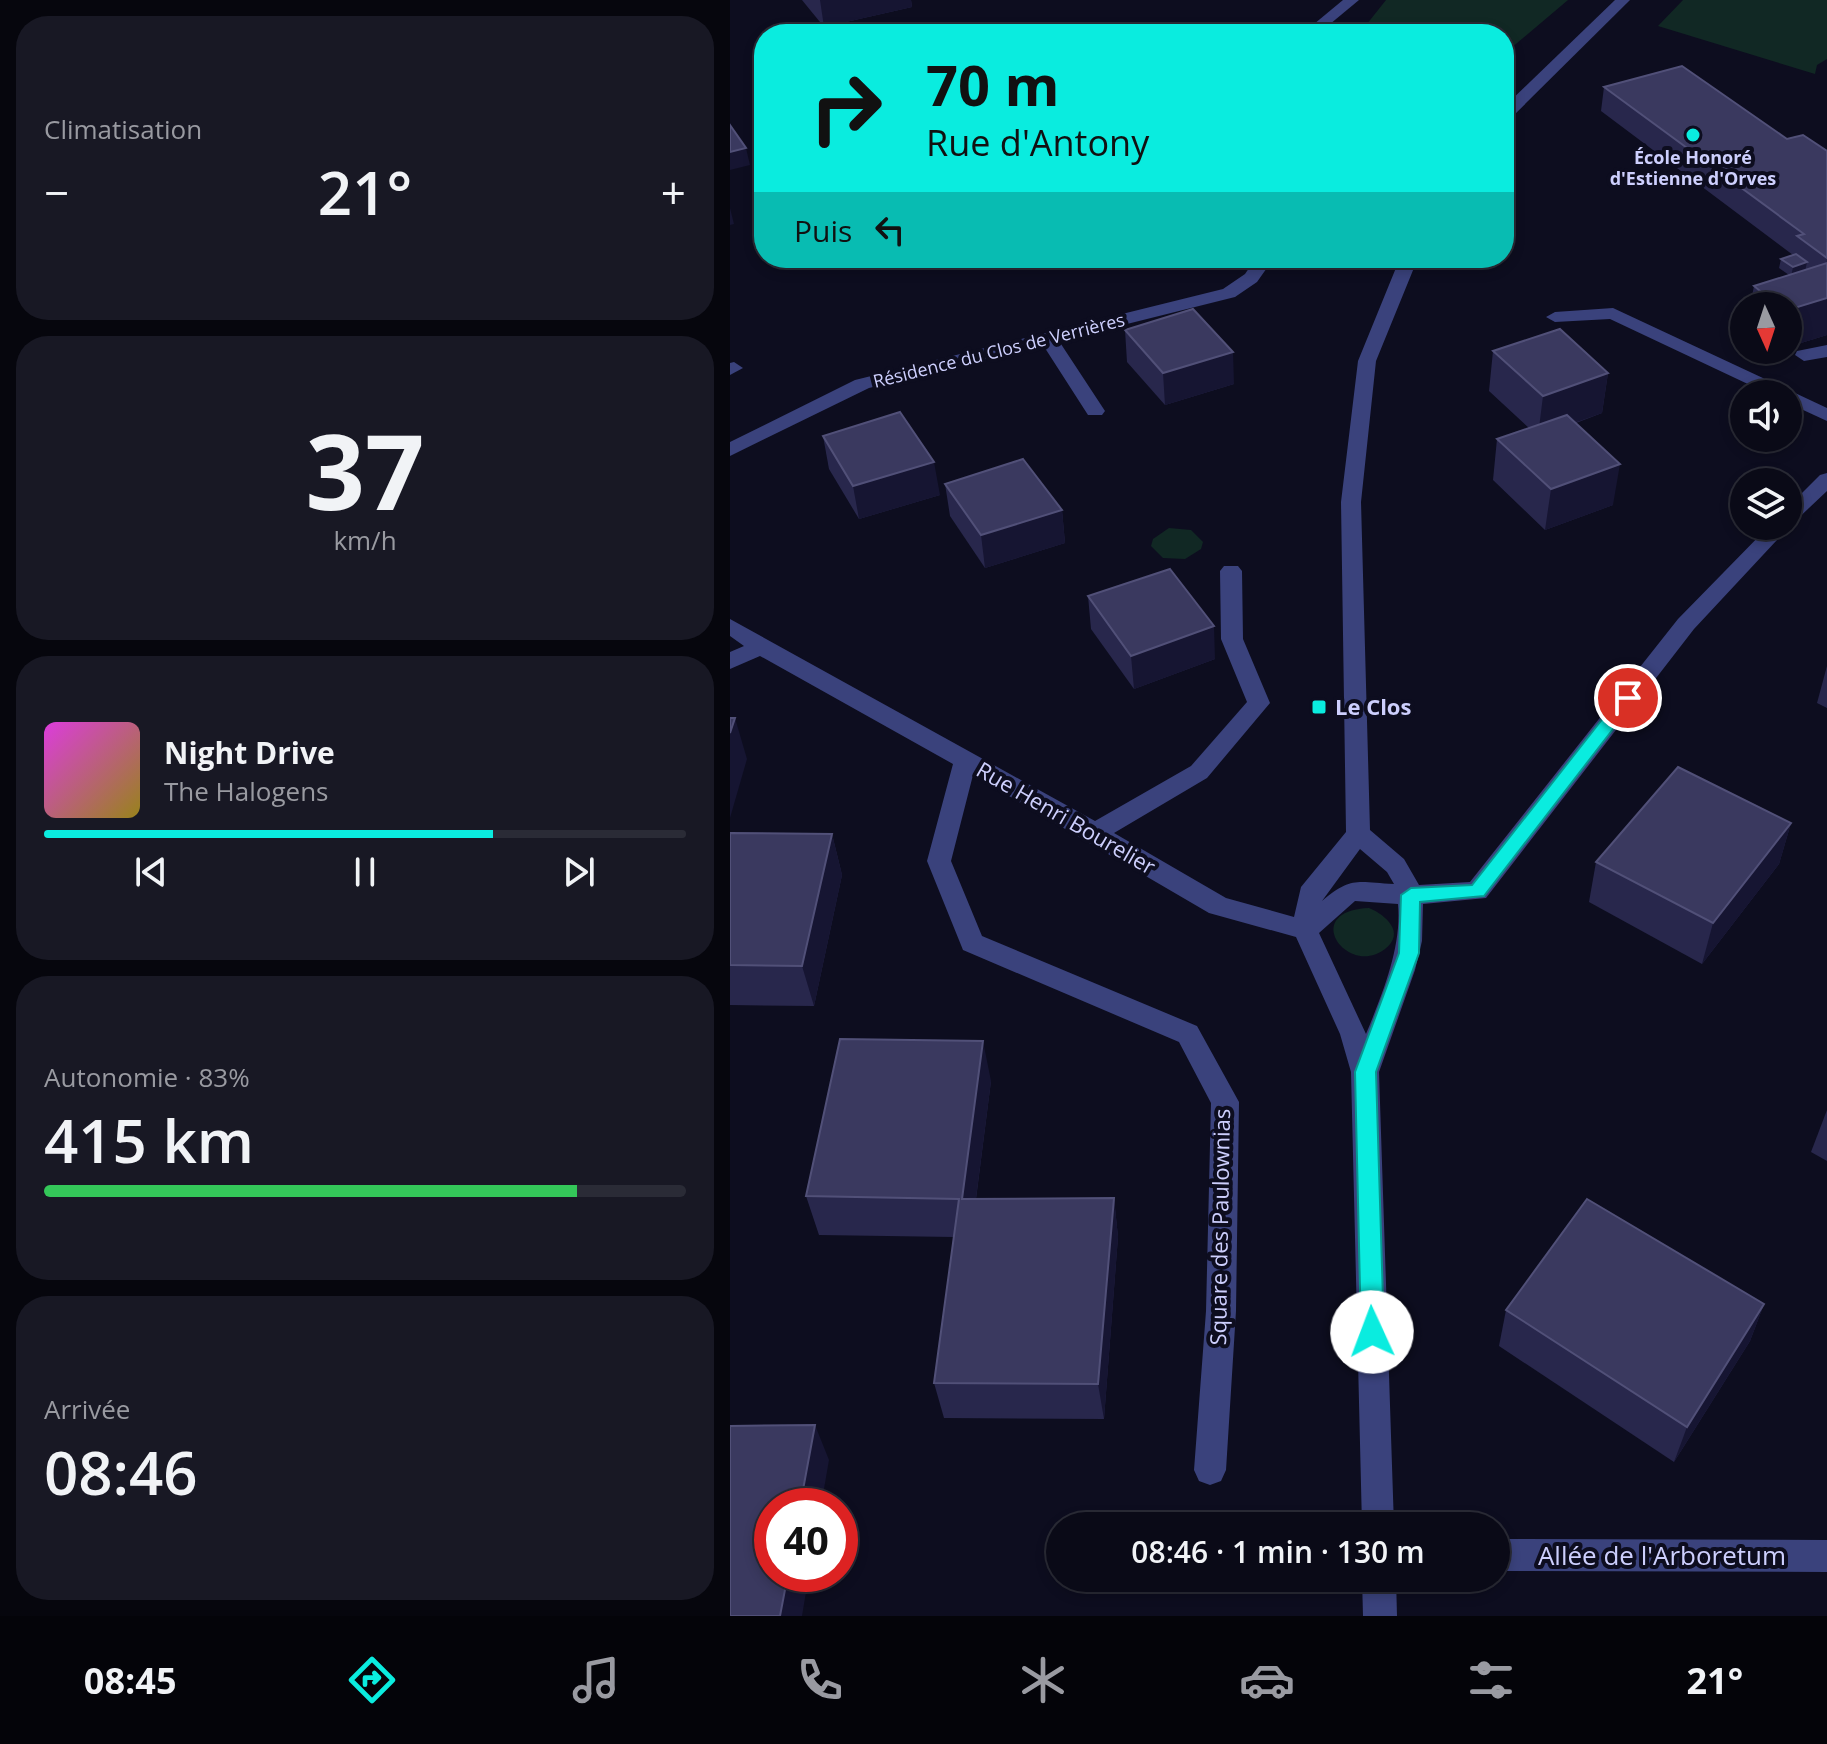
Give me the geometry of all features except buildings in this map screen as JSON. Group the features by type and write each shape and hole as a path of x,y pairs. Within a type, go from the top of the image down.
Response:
{"street":[{"path":"1322,24 1352,0"},
{"path":"1514,106 1623,0"},
{"name":"Résidence du Clos de Verrières","path":"730,450 862,384 1229,293 1251,278 1258,268"},
{"path":"1378,1512 1365,1072 1353,1034 1305,930 1310,894 1358,834 1351,502 1367,361 1405,268"},
{"path":"1555,317 1613,313 1754,380"},
{"path":"1049,339 1095,411"},
{"path":"1804,355 1827,351"},
{"path":"1802,403 1827,415"},
{"path":"1802,505 1827,479"},
{"path":"1305,930 1350,891 1411,895 1477,891 1686,624 1767,540"},
{"path":"1096,833 1123,814 1199,772 1259,703 1232,639 1231,571"},
{"name":"Rue Henri Bourelier","path":"730,626 761,647 1096,833 1218,906 1305,930"},
{"path":"730,661 761,647"},
{"name":"Square des Paulownias","path":"965,761 939,861 972,943 1188,1034 1225,1102 1221,1311 1210,1470"},
{"path":"1358,834 1402,872 1411,895 1409,953 1365,1072"},
{"name":"Allée de l'Arboretum","path":"1510,1555 1827,1556"},
{"path":"1379,1592 1380,1616"}],"green space":[{"path":"1386,0 1568,0 1514,46 1514,24 1367,24"},
{"path":"1683,0 1827,0 1827,59 1817,65 1815,74 1658,26"},
{"path":"1169,528 1191,530 1203,542 1201,549 1185,559 1163,558 1151,546 1153,539"},
{"path":"1369,908 1387,920 1394,937 1385,949 1371,956 1357,955 1345,950 1334,930 1337,920 1348,912"}],"place":[{"name":"École Honoré d'Estienne d'Orves","path":"1693,135"},
{"name":"Le Clos","path":"1319,707"}],"route":[{"path":"1372,1332 1365,1072 1409,953 1411,895 1477,891 1628,698"}]}
